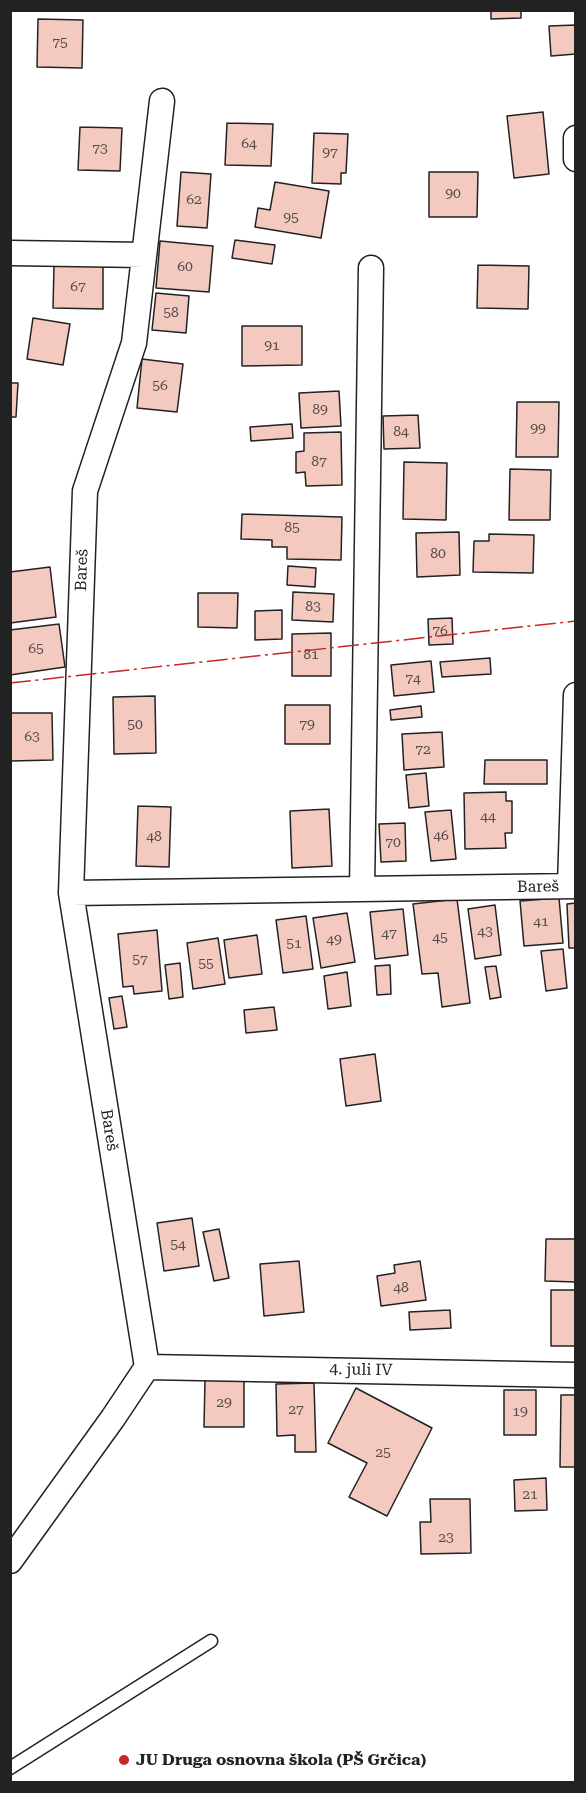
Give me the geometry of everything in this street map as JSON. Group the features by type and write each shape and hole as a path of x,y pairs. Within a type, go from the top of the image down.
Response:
{"street":[{"name":"Bareš","path":"147,1366 71,892 85,491 134,343 162,101"},
{"path":"576,138 576,159"},
{"path":"10,253 144,255"},
{"path":"362,889 371,268"},
{"name":"Bareš","path":"71,892 573,886 576,695"},
{"path":"10,1560 113,1418 147,1366"},
{"name":"4. juli IV","path":"147,1366 576,1375"}],"lane":[{"path":"10,1768 211,1641"}],"building":[{"path":"491,10 521,10 521,18 491,19"},
{"path":"38,19 83,20 82,68 37,67"},
{"path":"576,25 576,54 551,56 549,26"},
{"path":"543,112 549,174 514,178 507,116"},
{"path":"227,123 273,124 271,166 225,165"},
{"path":"80,127 122,128 120,171 78,170"},
{"path":"314,133 348,134 346,173 341,173 341,184 312,183"},
{"path":"181,172 211,174 207,228 177,226"},
{"path":"429,172 478,172 477,217 429,217"},
{"path":"275,182 329,191 321,238 255,227 258,208 270,210"},
{"path":"235,240 275,245 272,264 232,258"},
{"path":"160,241 213,246 209,292 156,288"},
{"path":"54,265 103,266 103,309 53,308"},
{"path":"478,265 529,266 528,309 477,308"},
{"path":"156,293 189,296 186,333 152,330"},
{"path":"33,318 70,324 63,365 27,359"},
{"path":"242,326 302,326 302,365 242,366"},
{"path":"142,359 183,364 177,412 137,408"},
{"path":"10,383 18,383 16,417 10,417"},
{"path":"339,391 341,426 301,428 299,393"},
{"path":"517,402 559,402 558,457 516,457"},
{"path":"418,415 420,448 384,449 383,416"},
{"path":"292,424 293,438 251,441 250,427"},
{"path":"341,432 342,485 306,486 305,472 296,473 296,452 304,451 304,433"},
{"path":"404,462 447,463 446,520 403,519"},
{"path":"510,469 551,470 550,520 509,520"},
{"path":"242,514 342,517 341,560 287,559 287,547 272,547 272,540 241,539"},
{"path":"459,532 460,575 417,577 416,533"},
{"path":"489,534 534,535 533,573 473,572 474,541 489,541"},
{"path":"288,566 316,568 315,587 287,585"},
{"path":"50,567 56,617 10,623 10,572"},
{"path":"293,592 334,594 333,622 292,620"},
{"path":"198,593 238,593 237,628 198,627"},
{"path":"282,610 282,639 255,640 255,611"},
{"path":"452,618 453,644 429,645 428,619"},
{"path":"59,624 65,667 10,675 10,630"},
{"path":"331,633 331,676 292,676 292,634"},
{"path":"490,658 491,674 442,677 440,662"},
{"path":"431,661 434,692 394,696 391,665"},
{"path":"155,696 156,753 114,754 113,697"},
{"path":"285,705 330,705 330,744 285,744"},
{"path":"421,706 422,717 391,720 390,710"},
{"path":"10,713 52,713 53,760 10,761"},
{"path":"442,732 444,767 404,770 402,734"},
{"path":"485,760 547,760 547,784 484,784"},
{"path":"426,773 429,806 409,808 406,775"},
{"path":"506,792 506,801 512,801 512,833 505,833 506,848 465,849 464,793"},
{"path":"138,806 171,807 169,867 136,866"},
{"path":"329,809 332,866 292,868 290,811"},
{"path":"451,810 456,859 431,861 425,812"},
{"path":"405,823 406,861 381,862 379,824"},
{"path":"559,898 563,943 524,946 520,901"},
{"path":"457,899 470,1003 442,1007 438,973 422,974 413,904"},
{"path":"576,903 576,948 569,948 567,904"},
{"path":"495,905 501,955 475,959 468,909"},
{"path":"403,909 408,955 375,959 370,912"},
{"path":"347,913 355,962 321,968 313,918"},
{"path":"306,916 313,969 283,973 276,920"},
{"path":"157,930 162,991 134,994 133,986 123,987 118,934"},
{"path":"257,935 262,974 229,978 224,940"},
{"path":"218,938 225,984 193,989 187,943"},
{"path":"563,949 567,988 546,991 541,951"},
{"path":"180,963 183,997 169,999 165,965"},
{"path":"390,965 391,994 377,995 375,966"},
{"path":"496,966 501,997 490,999 485,967"},
{"path":"347,972 351,1006 328,1009 324,976"},
{"path":"122,996 127,1027 114,1029 109,998"},
{"path":"274,1007 277,1030 246,1033 244,1010"},
{"path":"375,1054 381,1101 346,1106 340,1059"},
{"path":"192,1218 199,1266 164,1271 157,1223"},
{"path":"219,1229 229,1278 214,1281 203,1232"},
{"path":"546,1239 576,1239 576,1282 545,1281"},
{"path":"299,1261 304,1312 264,1316 260,1264"},
{"path":"420,1261 426,1300 381,1306 377,1276 395,1273 394,1265"},
{"path":"551,1290 576,1290 576,1346 551,1346"},
{"path":"450,1310 451,1328 410,1330 409,1312"},
{"path":"205,1379 244,1379 244,1427 204,1427"},
{"path":"314,1383 316,1452 295,1452 295,1435 277,1436 276,1384"},
{"path":"356,1388 432,1428 387,1516 349,1497 367,1463 328,1443"},
{"path":"504,1390 536,1390 536,1435 504,1435"},
{"path":"561,1395 576,1395 576,1467 560,1467"},
{"path":"546,1478 547,1510 515,1511 514,1480"},
{"path":"430,1499 470,1499 471,1553 421,1554 420,1522 431,1522"}],"power":[{"path":"10,683 576,621"}],"place":[{"name":"JU Druga osnovna škola (PŠ Grčica)","path":"124,1760"}]}
